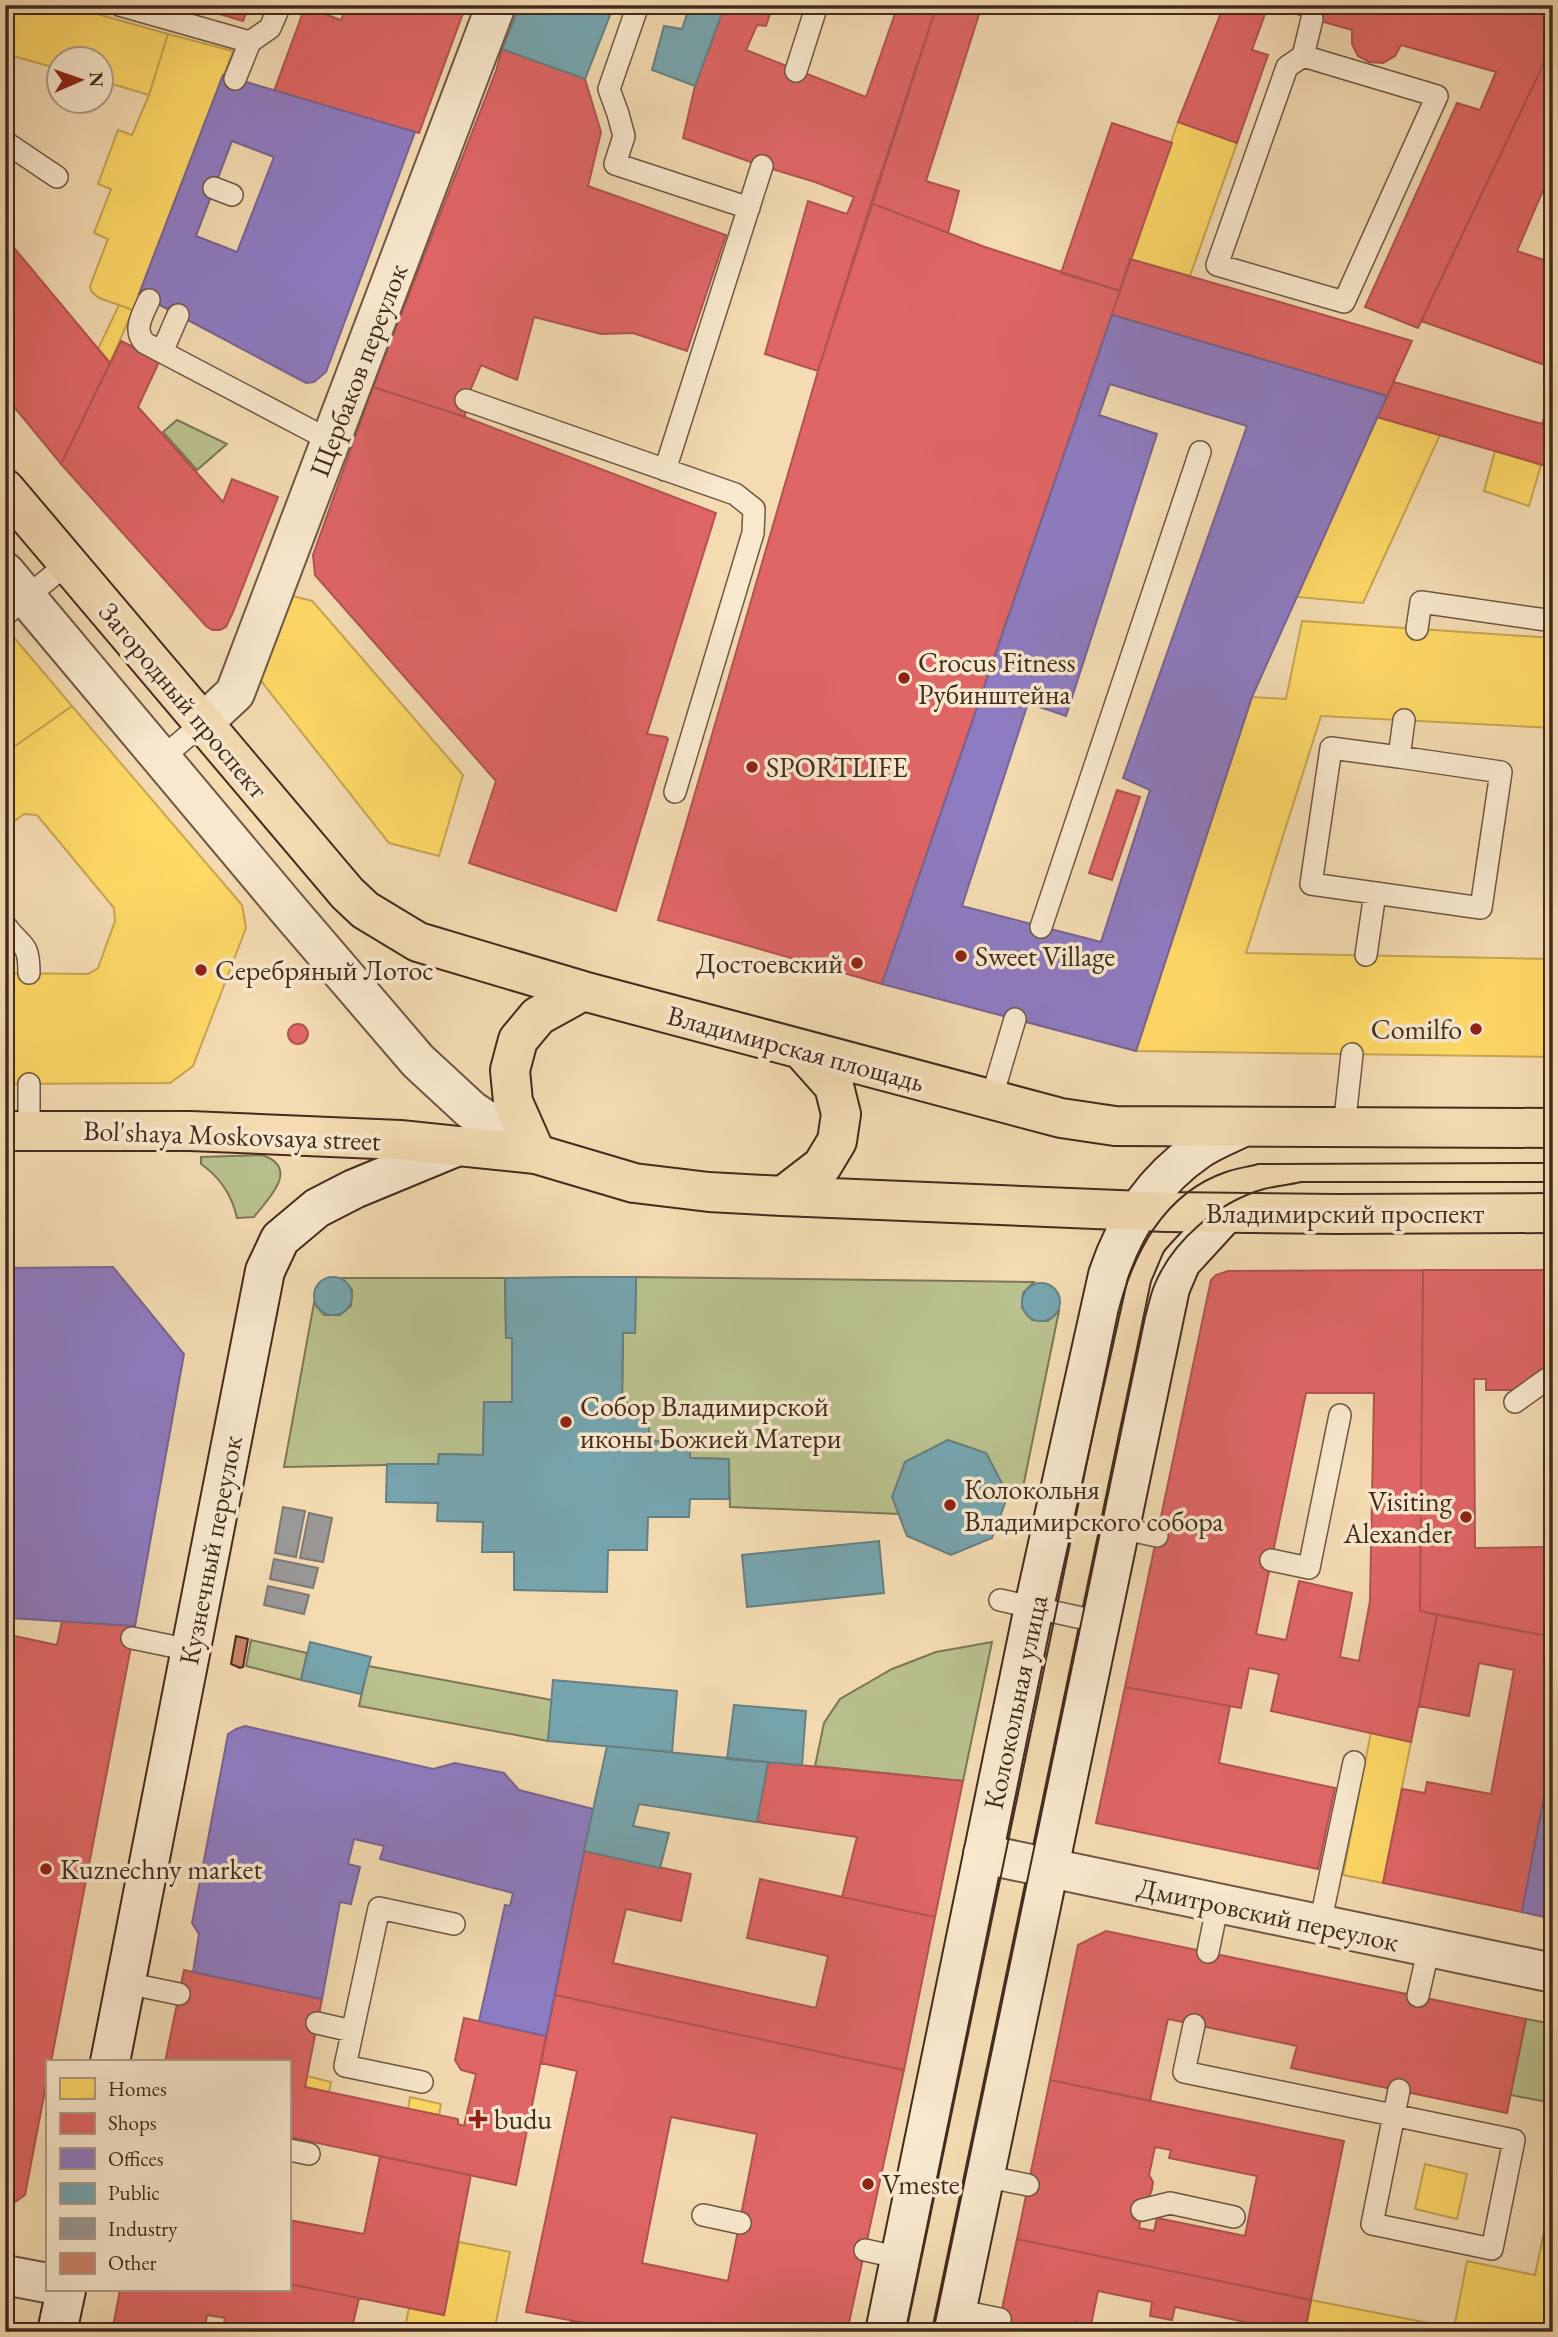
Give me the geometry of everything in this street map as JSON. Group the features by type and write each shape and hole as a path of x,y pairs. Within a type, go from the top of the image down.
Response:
{"main road":[{"name":"Загородный проспект","path":"5,489 347,893 365,910"},
{"name":"Владимирская площадь","path":"365,910 418,942 583,991 1061,1118 1115,1126 1241,1128"},
{"path":"583,991 538,1016 518,1040 510,1070 513,1101 536,1154 634,1183 709,1192 1137,1211"},
{"path":"783,1196 822,1166 837,1142 841,1114 834,1086 801,1049"},
{"path":"1241,1128 1553,1128"},
{"name":"Bol'shaya Moskovsaya street","path":"17,1131 190,1131 400,1140 536,1154"},
{"name":"Владимирский проспект","path":"1137,1211 1553,1213"}],"street":[{"name":"Щербаков переулок","path":"203,723 235,692 331,441 370,366 496,5"},
{"name":"Загородный проспект","path":"12,595 162,758 418,1061 471,1110 536,1154"},
{"name":"Колокольная улица","path":"885,2332 883,2254 983,1854 1017,1604 1108,1275 1118,1245 1137,1211 1163,1178 1199,1149 1241,1128"},
{"name":"Кузнечный переулок","path":"110,2060 265,1271 279,1239 317,1208 354,1189 458,1146"},
{"path":"954,2321 1170,1288 1181,1262 1226,1213"},
{"name":"Дмитровский переулок","path":"983,1854 1553,1973"},
{"path":"5,2275 46,2283"},
{"path":"57,2332 65,2292"}],"lane":[{"path":"120,5 250,42"},
{"path":"235,79 250,42 270,28 280,5"},
{"path":"638,5 609,89 624,136 615,164 749,208"},
{"path":"796,71 817,5"},
{"path":"1303,56 1437,96 1344,302 1217,265 1287,67 1303,56 1312,19"},
{"path":"5,142 57,177"},
{"path":"665,470 762,166"},
{"path":"149,300 138,328 139,336 145,343 331,441"},
{"path":"162,352 178,315"},
{"path":"466,400 735,494 754,509 753,533 675,792"},
{"path":"1041,927 1200,452"},
{"path":"12,595 68,563"},
{"path":"1417,629 1421,602 1553,621"},
{"path":"1399,757 1404,720"},
{"path":"162,758 203,723"},
{"path":"1331,748 1399,757 1501,772 1481,908 1311,884 1331,748"},
{"path":"1366,955 1376,893"},
{"path":"5,925 24,944 29,954 29,973"},
{"path":"991,1100 1015,1019"},
{"path":"1344,1128 1352,1054"},
{"path":"17,1131 29,1084"},
{"path":"1515,1402 1547,1379"},
{"path":"1271,1560 1309,1568 1340,1415"},
{"path":"1120,1528 1157,1536"},
{"path":"1017,1604 1100,1622"},
{"path":"132,1638 190,1650"},
{"path":"1320,1924 1354,1762"},
{"path":"1208,1952 1218,1903"},
{"path":"422,2082 345,2066 352,2031 379,1908 454,1924"},
{"path":"1418,1996 1429,1947"},
{"path":"126,1983 179,1994"},
{"path":"317,2023 352,2031"},
{"path":"1194,2025 1184,2072 1394,2114 1514,2140 1492,2249 1371,2224 1394,2114 1399,2090"},
{"path":"984,2176 1028,2185"},
{"path":"1142,2210 1170,2203 1234,2217"},
{"path":"703,2215 740,2222"},
{"path":"954,2321 1000,2319"}],"green space":[{"path":"177,420 227,444 197,470 163,432"},
{"path":"262,1155 279,1168 278,1184 254,1217 237,1218 229,1194 220,1181 201,1164 201,1157"},
{"path":"636,1277 1034,1282 1023,1293 1022,1308 1032,1320 1048,1321 1059,1311 1021,1497 1008,1495 986,1453 948,1440 905,1462 893,1496 899,1514 730,1507 729,1459 690,1458 690,1442 649,1441 649,1403 622,1403 623,1333 635,1332"},
{"path":"342,1278 505,1278 506,1337 512,1338 512,1402 484,1402 483,1455 439,1454 438,1464 284,1467 314,1303 324,1315 340,1315 351,1306 352,1290"},
{"path":"251,1640 307,1653 301,1680 246,1666"},
{"path":"992,1642 963,1781 815,1766 824,1723 840,1699 892,1669 936,1652"},
{"path":"368,1666 552,1700 548,1741 359,1706"},
{"path":"1526,2019 1553,2024 1553,2103 1510,2095"}],"building: Homes":[{"path":"5,5 65,5 168,34 149,95 116,85 116,46 46,46 46,65 5,54"},
{"path":"168,34 233,51 133,310 99,298 91,291 90,286 108,239 94,233 111,189 98,184 118,130 132,135 149,95"},
{"path":"1178,122 1237,143 1190,276 1130,259"},
{"path":"119,305 133,310 110,363 98,349"},
{"path":"1377,417 1440,435 1363,603 1297,597"},
{"path":"1495,451 1541,465 1529,506 1484,491"},
{"path":"293,596 315,604 463,775 439,856 389,843 258,677"},
{"path":"1302,621 1553,638 1553,728 1321,716 1246,953 1553,959 1553,1057 1136,1051 1252,697 1286,699"},
{"path":"5,627 72,706 5,753"},
{"path":"72,706 242,905 246,928 193,1066 170,1083 5,1084 5,973 88,974 98,968 115,921 114,908 37,815 24,814 5,828 5,753"},
{"path":"1371,1732 1411,1742 1383,1883 1343,1875"},
{"path":"307,2076 331,2082 329,2092 305,2087"},
{"path":"410,2097 441,2104 439,2115 408,2109"},
{"path":"1425,2164 1467,2174 1457,2219 1415,2209"},
{"path":"1553,2188 1553,2332 1473,2332 1454,2328 1467,2261 1535,2275"},
{"path":"459,2242 510,2252 494,2332 404,2332 409,2308 444,2315"},
{"path":"1311,2300 1454,2328 1453,2332 1305,2332"}],"building: Shops":[{"path":"189,5 249,5 243,21"},
{"path":"347,5 466,5 419,133 274,91 305,7 341,20"},
{"path":"725,5 773,5 766,26 757,25 746,50 866,97 898,5 937,5 818,371 765,354 808,201 847,214 854,197 683,138 695,86"},
{"path":"937,5 982,5 926,181 959,191 948,233 871,203"},
{"path":"1224,5 1553,5 1553,44 1418,328 1365,307 1457,103 1480,110 1496,72 1401,45 1395,56 1383,63 1369,62 1358,56 1352,44 1352,30 1268,6 1252,50 1268,55 1237,143 1178,122"},
{"path":"1553,44 1553,167 1517,251 1553,263 1553,368 1421,321"},
{"path":"502,49 585,79 601,132 588,186 726,235 687,351 633,333 601,334 534,317 517,380 481,365 466,400 465,417 373,387 496,71"},
{"path":"1112,123 1172,143 1120,291 1061,273"},
{"path":"871,203 982,246 1120,291 882,984 658,920 818,371"},
{"path":"5,237 110,363 61,464 5,396"},
{"path":"1130,259 1412,341 1387,396 1112,315"},
{"path":"121,341 160,360 138,407 223,502 232,479 278,497 233,612 226,627 220,630 212,630 206,626 61,464"},
{"path":"1394,382 1542,424 1553,390 1553,461 1550,467 1377,417"},
{"path":"373,387 465,417 716,513 647,734 668,739 616,911 469,863 496,781 315,575 313,555"},
{"path":"1117,790 1140,797 1112,880 1089,873"},
{"path":"298,1024 305,1027 308,1034 305,1041 298,1044 291,1041 288,1034 291,1027"},
{"path":"1423,1270 1420,1611 1437,1615 1411,1742 1271,1711 1279,1674 1249,1668 1241,1708 1125,1687 1211,1280 1228,1271","holes":["1306,1393 1374,1393 1370,1601 1359,1661 1340,1657 1352,1593 1299,1581 1286,1640 1256,1634"]},
{"path":"1423,1270 1553,1270 1553,1378 1529,1378 1529,1390 1486,1390 1486,1379 1474,1379 1475,1548 1553,1547 1553,1637 1420,1611"},
{"path":"1437,1615 1553,1637 1553,1749 1522,1912 1383,1883 1402,1789 1425,1793 1427,1782 1491,1794 1514,1670 1479,1663 1469,1716 1419,1706"},
{"name":"Kuznechny market","path":"62,1621 135,1626 51,2060 46,2060 46,2085 25,2195 5,2209 5,1634 57,1645"},
{"path":"1125,1687 1230,1706 1219,1763 1335,1788 1318,1869 1096,1823"},
{"path":"768,1762 963,1781 935,1917 842,1897 857,1837 757,1822"},
{"path":"584,1851 691,1874 681,1921 626,1909 613,1963 816,2008 828,1956 747,1938 760,1879 935,1917 904,2070 555,1995"},
{"path":"1106,1931 1526,2019 1507,2113 1291,2068 1297,2046 1168,2019 1150,2101 1050,2080 1078,1945"},
{"path":"184,1970 322,1999 305,2087 458,2119 458,2124 464,2126 476,2074 461,2070 455,2060 464,2018 546,2036 516,2185 290,2137 290,2060 165,2060"},
{"path":"555,1995 904,2070 847,2332 633,2332 526,2312 577,2071 541,2063","holes":["671,2117 757,2134 728,2281 642,2263"]},
{"path":"1050,2080 1344,2141 1311,2300 1017,2239","holes":["1155,2147 1171,2150 1169,2158 1257,2176 1245,2236 1157,2218 1154,2231 1139,2228 1144,2200 1152,2189 1153,2182 1149,2175"]},
{"path":"380,2156 471,2175 444,2315 290,2284 290,2220 364,2234"},
{"path":"1017,2239 1311,2300 1305,2332 1243,2332 1245,2322 1175,2307 1172,2320 1150,2316 1152,2302 1098,2291 1091,2325 1075,2322 1073,2332 997,2332"},
{"path":"290,2284 359,2298 351,2332 222,2332 225,2318 207,2315 204,2332 112,2332 120,2292 290,2292"},
{"path":"571,2321 633,2332 569,2332"}],"building: Offices":[{"path":"223,75 415,132 326,372 314,382 306,383 139,294","holes":["232,141 274,157 237,252 196,236"]},
{"path":"1112,315 1387,396 1252,697 1136,1051 882,984","holes":["1110,384 1247,426 1123,778 1150,790 1101,942 962,906 1028,703 1066,716 1157,434 1099,415"]},
{"path":"113,1267 184,1354 135,1626 10,1618 5,1612 5,1268"},
{"path":"245,1726 433,1769 455,1763 504,1773 519,1790 593,1809 546,2036 479,2021 505,1905 510,1906 513,1893 380,1859 384,1846 354,1839 348,1864 360,1867 351,1904 340,1902 322,1999 193,1972 199,1934 192,1923 228,1734"},
{"path":"1553,1750 1553,1919 1522,1912"}],"building: Public":[{"path":"520,5 614,5 585,79 502,49"},
{"path":"690,5 725,5 695,86 652,70 664,26 682,29"},
{"path":"333,1277 347,1282 352,1296 347,1310 333,1315 319,1310 314,1296 319,1282"},
{"name":"Собор Владимирской иконы Божией Матери","path":"636,1277 635,1333 623,1333 622,1403 649,1403 649,1441 690,1442 690,1458 729,1459 729,1499 690,1499 689,1517 648,1517 647,1550 608,1550 607,1592 514,1590 514,1552 482,1552 483,1522 437,1521 438,1503 386,1502 387,1464 438,1464 439,1454 483,1455 484,1402 512,1402 512,1338 506,1338 505,1278"},
{"path":"1041,1283 1055,1288 1060,1302 1055,1316 1041,1321 1027,1316 1022,1302 1027,1288"},
{"name":"Колокольня Владимирского собора","path":"948,1440 986,1453 1008,1495 992,1538 951,1555 907,1536 892,1497 905,1462"},
{"path":"879,1541 884,1593 747,1607 742,1555"},
{"path":"310,1642 371,1657 361,1694 301,1680"},
{"path":"553,1680 677,1691 672,1752 548,1741"},
{"path":"734,1705 806,1711 802,1765 727,1759"},
{"path":"607,1746 768,1762 757,1822 639,1804 633,1826 669,1833 660,1868 584,1851"}],"building: Industry":[{"path":"283,1507 305,1511 296,1557 275,1553"},
{"path":"309,1513 332,1518 323,1562 300,1558"},
{"path":"274,1559 318,1568 313,1588 270,1579"},
{"path":"268,1586 309,1595 304,1614 264,1605"}],"building: Other":[{"path":"236,1636 248,1639 243,1667 240,1668 231,1664"}],"tram line":[{"path":"906,2332 1118,1313 1132,1269 1142,1248 1154,1228 1185,1194 1226,1172 1258,1164 1553,1163"},
{"path":"933,2332 1145,1317 1162,1269 1198,1226 1230,1203 1269,1188 1301,1182 1553,1182"}],"place":[{"name":"Crocus Fitness Рубинштейна","path":"904,678"},
{"name":"SPORTLIFE","path":"752,767"},
{"name":"Sweet Village","path":"961,956"},
{"name":"Достоевский","path":"857,963"},
{"name":"Серебряный Лотос","path":"201,970"},
{"name":"Comilfo","path":"1476,1029"},
{"name":"Собор Владимирской иконы Божией Матери","path":"566,1422"},
{"name":"Колокольня Владимирского собора","path":"950,1505"},
{"name":"Visiting Alexander","path":"1466,1517"},
{"name":"Kuznechny market","path":"46,1869"},
{"name":"budu","path":"478,2119"},
{"name":"Vmeste","path":"868,2184"}]}
